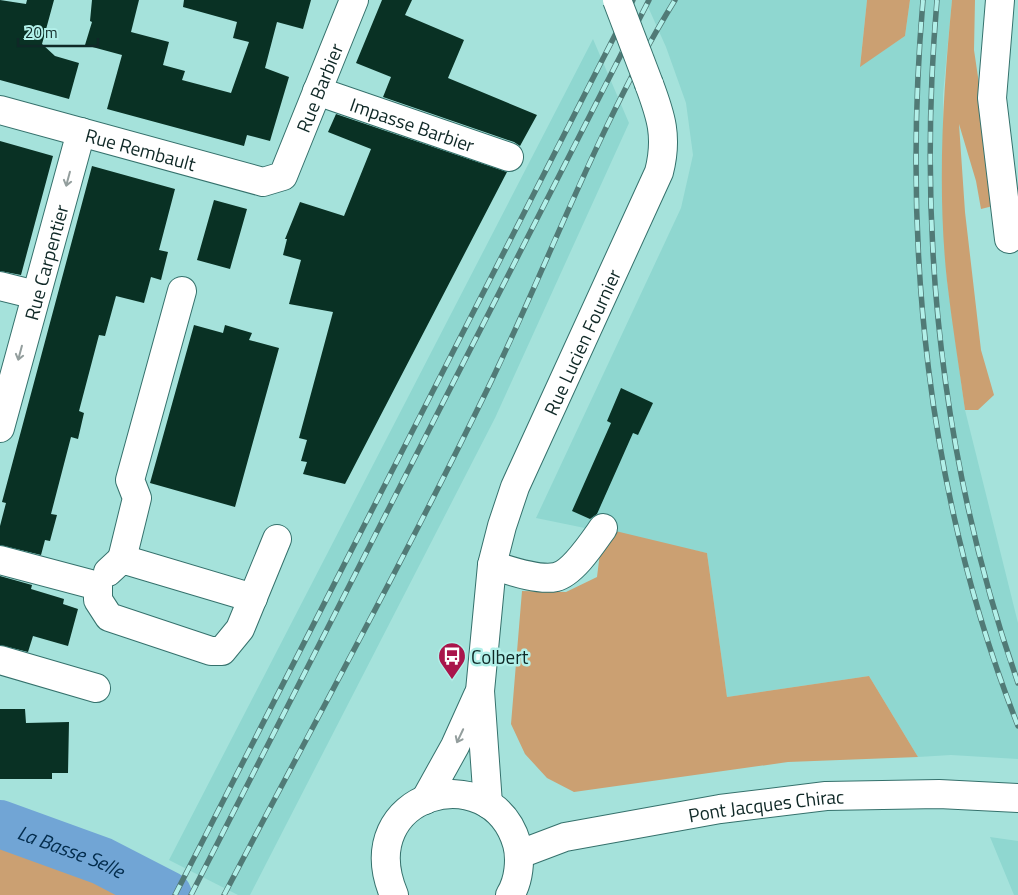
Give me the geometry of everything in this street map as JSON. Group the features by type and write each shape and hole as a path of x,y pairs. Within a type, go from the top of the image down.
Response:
{"main road":[{"name":"Rue Barbier","path":"283,176 354,0"},
{"name":"Rue Lucien Fournier","path":"488,804 480,691 492,564 515,487 659,172 664,138 661,116 617,0"},
{"path":"1000,0 992,98 1009,239"},
{"name":"Impasse Barbier","path":"317,90 509,157"},
{"name":"Rue Rembault","path":"0,110 263,182 283,176"},
{"name":"Rue Carpentier","path":"0,428 5,391 36,296 81,132"},
{"path":"0,286 36,296"},
{"path":"182,292 130,480 137,498 122,559 98,586 98,600 109,617 211,650 222,651 240,628 278,540"},
{"path":"492,564 521,575 556,577 580,561 603,528"},
{"path":"122,559 253,598"},
{"path":"0,560 98,586"},
{"path":"0,660 96,688"},
{"name":"Rue Lucien Fournier","path":"424,800 455,746 480,691"},
{"path":"394,895 388,881 386,863 388,841 393,826 406,810 424,800 446,794 468,795 488,804 503,816 513,832 520,854 514,893"},
{"name":"Pont Jacques Chirac","path":"520,854 565,837 720,808 826,796 939,794 1018,798"}],"shaded area":[{"path":"645,0 867,0 860,66 905,36 910,0 952,0 943,94 943,202 947,280 965,410 1018,623 1018,759 951,755 918,757 869,676 727,697 707,553 536,518 681,208 693,155 686,103 666,47"},
{"path":"867,0 910,0 905,36 860,67"},
{"path":"952,0 975,0 974,50 997,205 981,209 976,181 959,124 965,212 981,350 994,395 978,410 965,410 949,297 944,246 942,140"},
{"path":"593,39 629,123 495,418 250,895 238,895 169,860"},
{"path":"603,528 707,553 727,697 869,676 918,757 788,762 574,792 547,778 525,754 511,724 522,591 566,592 597,577"},
{"path":"990,837 1018,841 1018,895 1014,895"},
{"path":"0,846 127,895 0,895"}],"water":[{"path":"0,801 11,804 156,867 142,893 73,858 0,831"}],"building":[{"path":"0,0 26,4 27,0 54,0 42,44 55,56 79,63 69,99 0,80"},
{"path":"92,0 139,0 131,32 169,42 163,65 185,71 182,80 231,93 249,42 233,38 237,22 183,7 184,0 311,0 303,29 277,22 265,68 289,77 270,141 247,135 244,146 107,109 122,55 85,45 92,22 90,21"},
{"path":"382,0 412,0 405,15 464,40 448,78 537,115 520,146 514,142 383,97 391,77 356,63"},
{"path":"336,114 507,172 345,484 303,474 307,462 301,461 307,440 299,438 333,312 289,304 301,260 283,255 287,239 285,239 300,202 344,216 371,149 328,132"},
{"path":"0,141 53,156 21,275 0,271"},
{"path":"92,166 175,189 159,250 168,252 161,280 151,277 144,303 116,296 105,336 99,335 79,411 84,413 78,439 71,437 51,514 57,515 50,541 45,540 41,555 0,545 0,526 6,503 2,502"},
{"path":"214,200 247,209 230,269 197,260"},
{"path":"194,325 223,333 225,325 252,333 249,340 279,348 235,507 150,483"},
{"path":"621,388 653,403 638,435 633,433 597,514 590,519 572,511 611,423 607,421"},
{"path":"0,576 32,585 31,589 64,599 63,604 78,609 68,646 33,636 28,652 0,645"},
{"path":"0,709 25,709 26,723 69,722 68,773 52,773 52,779 0,779"}],"waterway":[{"name":"La Basse Selle","path":"0,824 102,861 168,895"}],"railway":[{"path":"175,895 633,0"},
{"path":"191,895 649,0"},
{"path":"224,895 391,580 455,454 510,341 576,192 622,95 675,0"},
{"path":"923,0 917,92 916,185 920,277 928,369 942,460 962,550 987,639 1018,726"},
{"path":"937,0 930,174 941,346 953,431 970,516 992,600 1018,683"}],"place":[{"name":"Colbert","path":"452,680"}]}
